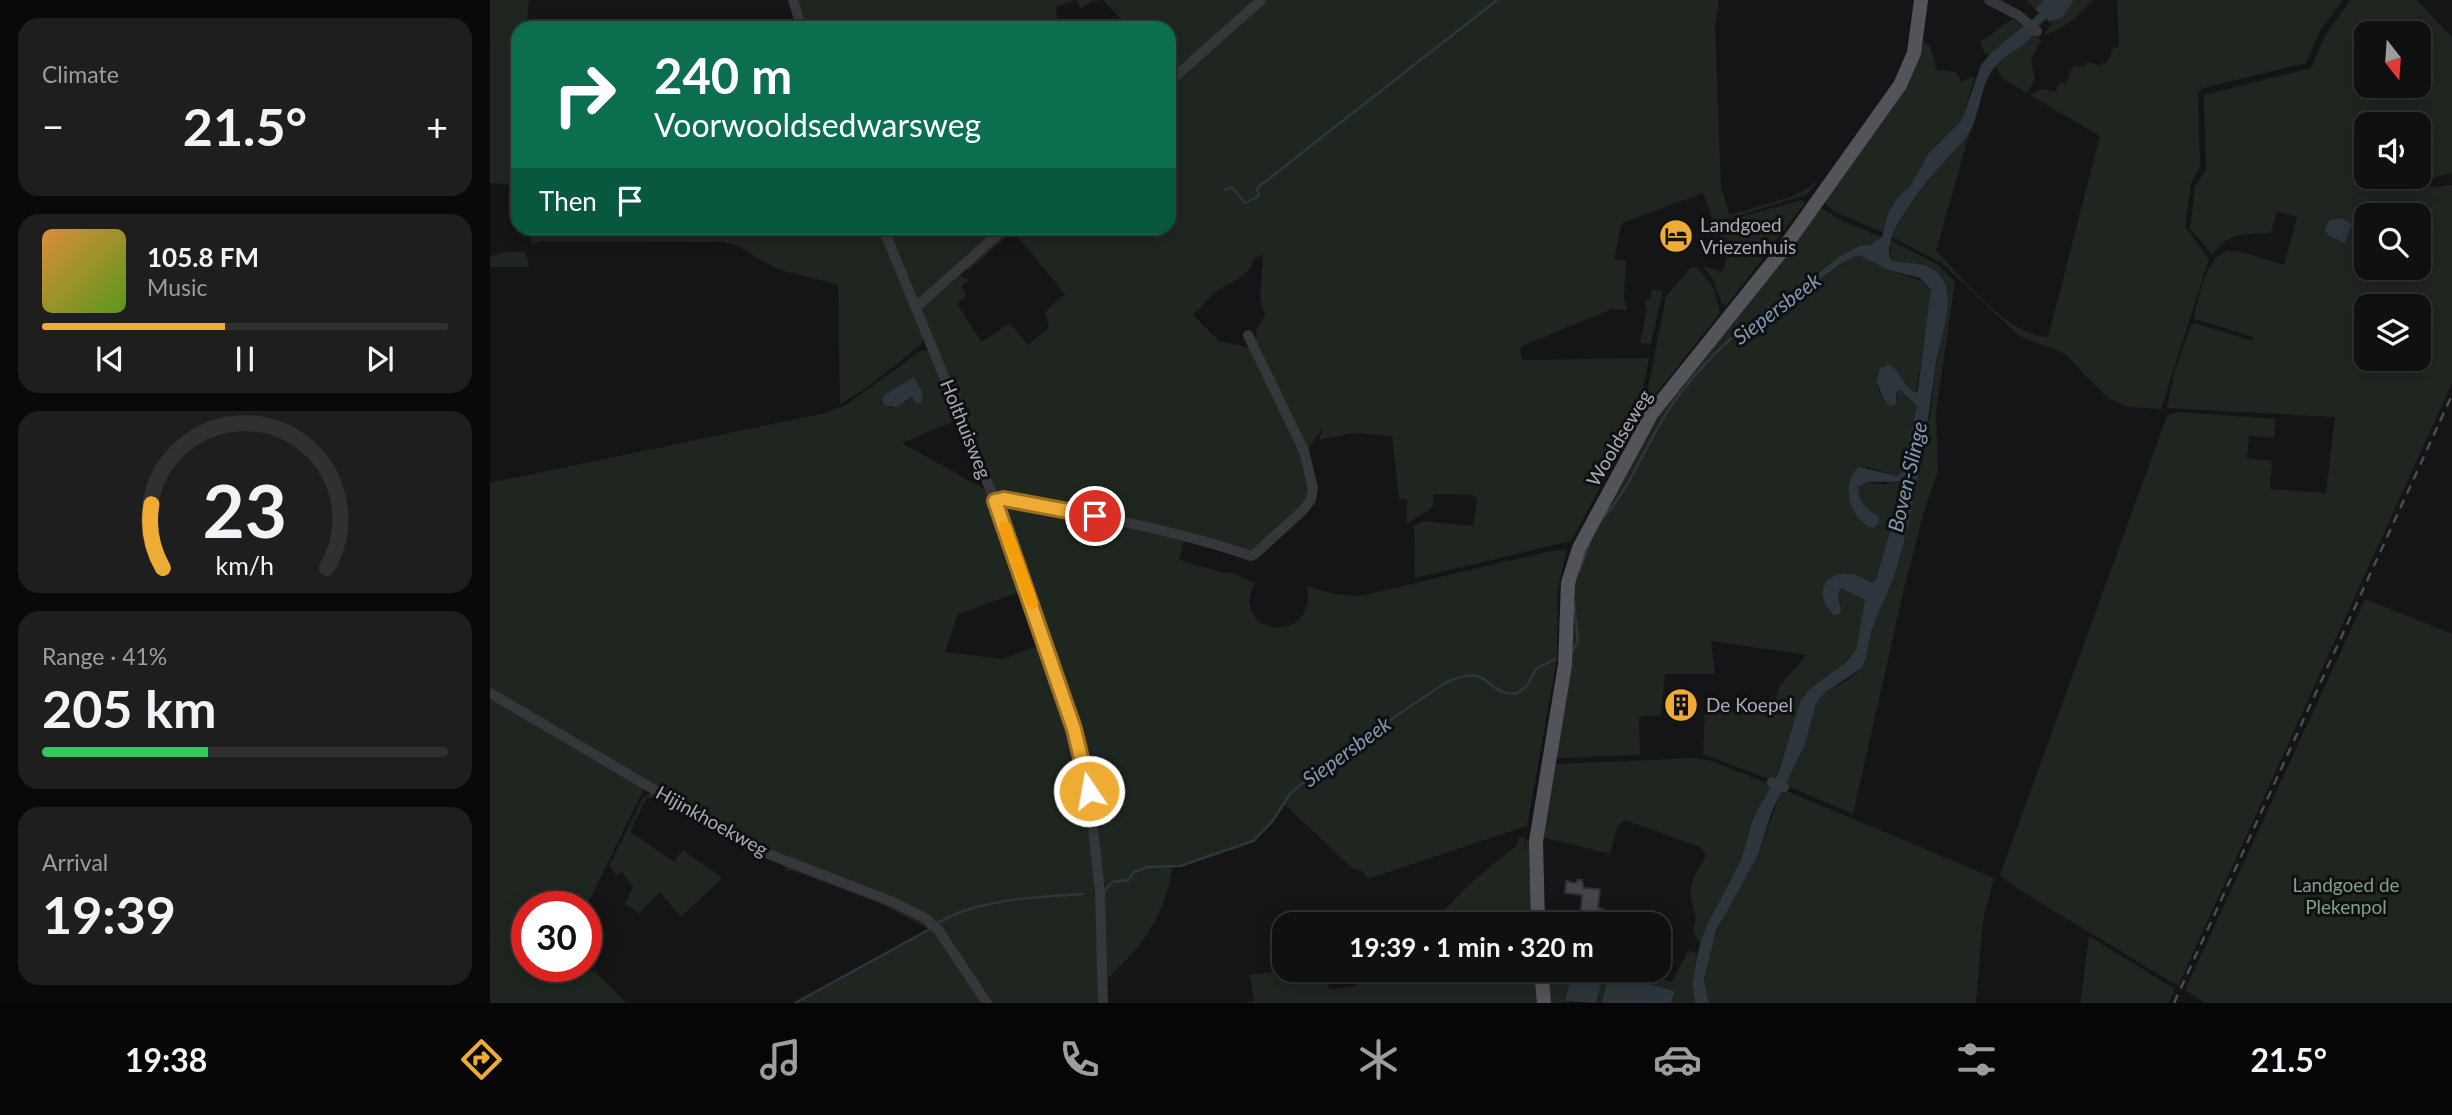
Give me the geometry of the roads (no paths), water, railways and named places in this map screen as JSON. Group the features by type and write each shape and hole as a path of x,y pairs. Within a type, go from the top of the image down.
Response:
{"main road":[{"name":"Wooldseweg","path":"1538,912 1536,841 1565,665 1568,583 1578,548 1652,413 1781,252 1900,85 1914,53 1921,0"},
{"path":"1542,982 1544,1003"}],"street":[{"path":"793,0 800,21"},
{"path":"1176,76 1261,0"},
{"path":"1989,0 2028,22 2037,31"},
{"name":"Holthuisweg","path":"886,235 995,501 1079,743 1089,791 1099,881 1103,1003"},
{"path":"916,307 997,235"},
{"path":"995,501 1004,499 1118,520 1186,535 1251,556 1256,553 1303,510 1311,500 1313,488 1304,451 1248,335"},
{"name":"Hijinkhoekweg","path":"490,694 755,849 893,902 925,918 939,931 987,1003"},
{"path":"1772,782 1784,787"}],"water":[{"path":"2044,0 2074,0 2062,18 2049,21 2046,18 2037,27 2031,21 2039,13 2035,9"},
{"name":"Boven-Slinge","path":"2026,24 2035,33 1989,75 1969,133 1915,198 1894,232 1890,247 1891,260 1920,264 1938,273 1947,289 1948,300 1919,472 1902,548 1893,580 1873,627 1862,668 1823,694 1816,704 1804,747 1772,811 1758,855 1716,931 1704,979 1709,1003 1695,1003 1692,983 1700,944 1741,860 1753,819 1778,773 1801,700 1809,690 1845,663 1856,650 1865,600 1841,588 1838,593 1841,613 1834,615 1826,605 1824,587 1828,580 1836,575 1858,576 1872,583 1876,580 1903,485 1900,481 1872,482 1858,487 1859,497 1864,505 1879,517 1879,523 1874,528 1859,518 1853,510 1850,482 1859,467 1897,476 1902,472 1917,406 1900,390 1896,392 1896,404 1890,406 1876,381 1880,368 1889,364 1912,390 1916,393 1918,390 1931,289 1920,278 1889,270 1858,255 1841,264 1762,321 1750,324 1769,306 1791,294 1840,256 1860,246 1870,245 1882,237 1889,211 1898,197 1911,185 1929,153 1962,120 1981,65"},
{"path":"2342,218 2352,224 2345,243 2329,236 2325,231 2329,220"},
{"path":"914,377 923,393 921,404 915,402 912,396 898,407 885,406 882,399 884,395"},
{"path":"1570,982 1601,982 1596,1003 1565,1001"},
{"path":"1607,982 1642,982 1675,991 1671,1003 1602,1003"}],"waterway":[{"path":"1225,190 1232,187 1245,203 1259,196 1257,188 1497,0"},
{"name":"Siepersbeek","path":"1603,518 1629,482 1664,417 1692,378 1752,322"},
{"name":"Siepersbeek","path":"1579,572 1591,539"},
{"name":"Siepersbeek","path":"1573,650 1578,641 1574,602"},
{"name":"Siepersbeek","path":"1104,892 1112,882 1128,880 1134,872 1148,867 1180,866 1253,841 1272,822 1290,794 1329,761 1445,683 1472,675 1486,680 1505,693 1516,694 1527,686 1536,669 1555,659"},
{"name":"Siepersbeek","path":"938,923 953,915 989,904 1083,894"},
{"name":"Siepersbeek","path":"795,1003 930,929"}],"railway":[{"path":"2174,1003 2452,395"}],"place":[{"name":"Landgoed Vriezenhuis","path":"1676,236"},
{"name":"De Koepel","path":"1681,705"}],"park label":[{"name":"Landgoed de Plekenpol","path":"2346,896"}]}
